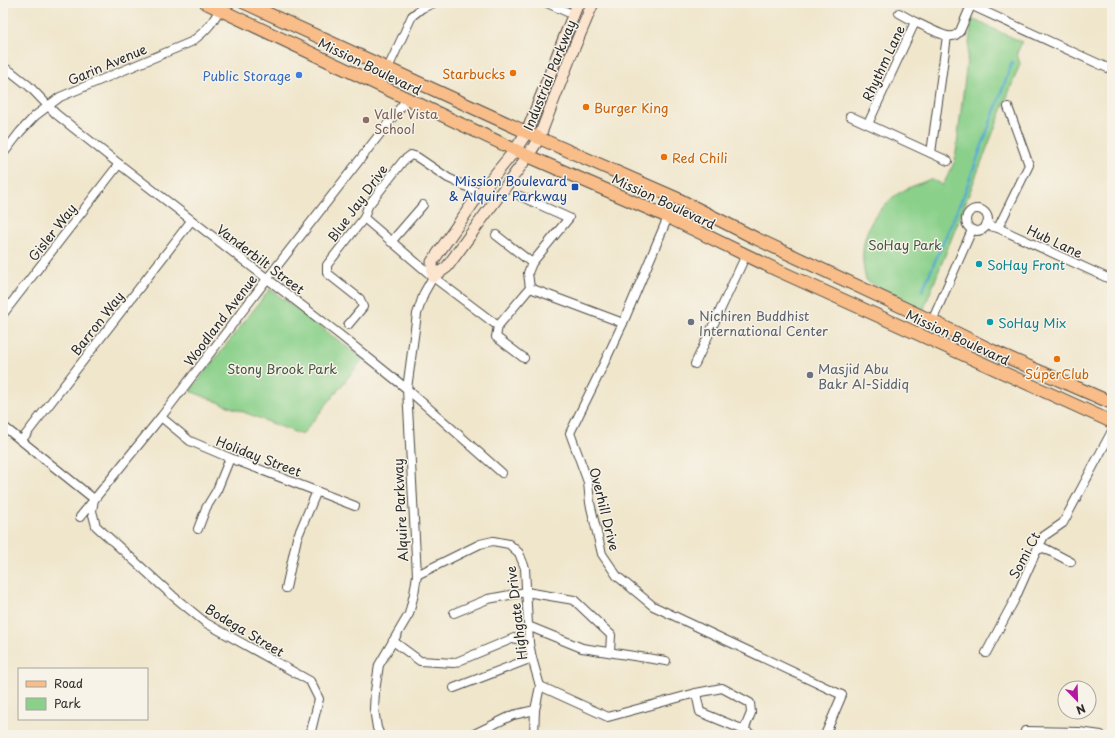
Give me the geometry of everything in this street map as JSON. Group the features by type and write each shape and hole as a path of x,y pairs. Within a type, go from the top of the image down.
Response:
{"main road":[{"name":"Mission Boulevard","path":"206,3 222,6 407,99 515,150 668,217 746,255 1112,422"},
{"name":"Mission Boulevard","path":"245,3 539,138 678,199 757,240 993,351 1112,403"},
{"name":"Industrial Parkway","path":"515,150 527,132 578,3"},
{"name":"Industrial Parkway","path":"528,156 539,138 593,3"},
{"name":"Alquire Parkway","path":"433,277 432,262 480,193 515,150"},
{"name":"Alquire Parkway","path":"433,277 447,267 528,156"}],"street":[{"path":"388,68 412,16 422,8 434,3"},
{"path":"547,3 574,14"},
{"path":"931,153 947,36 952,36 960,31 970,4 1112,70"},
{"name":"Garin Avenue","path":"3,154 34,116 48,106 60,98 191,42 204,32 212,23 222,6"},
{"path":"899,13 916,22"},
{"name":"Rhythm Lane","path":"868,124 916,22 947,36"},
{"name":"Vanderbilt Street","path":"3,67 29,86 56,114 407,389 502,473"},
{"name":"Woodland Avenue","path":"80,517 161,417 407,99"},
{"path":"998,228 1029,165 1008,107"},
{"path":"850,116 948,162"},
{"name":"Blue Jay Drive","path":"348,325 363,307 360,299 327,273 327,265 364,218 368,206 403,161 410,155 417,157 448,178 480,193"},
{"name":"Gisler Way","path":"3,314 119,164"},
{"path":"520,196 569,218 532,263 528,273 530,288 498,326 496,337 524,358"},
{"path":"392,242 423,205"},
{"path":"973,210 985,212 988,219 986,224 981,230 972,230 967,226 966,219 968,214 973,210"},
{"name":"Overhill Drive","path":"668,217 623,323 570,432 588,482 590,503 602,554 617,576 654,606 842,695 825,735"},
{"path":"364,218 433,277 498,326"},
{"name":"Barron Way","path":"21,441 191,221"},
{"name":"Hub Lane","path":"986,224 998,228 1112,280"},
{"path":"932,321 972,230"},
{"path":"496,235 532,263"},
{"path":"695,364 746,255"},
{"name":"Alquire Parkway","path":"380,735 377,728 374,709 379,665 385,652 409,614 417,575 407,389 417,314 424,293 433,277"},
{"path":"530,288 623,323"},
{"name":"Holiday Street","path":"161,417 190,441 355,506"},
{"path":"3,426 94,499"},
{"name":"Somi Ct","path":"986,653 1015,599 1044,536 1063,523 1112,431"},
{"path":"198,528 206,508 217,490 230,458"},
{"path":"286,588 297,538 317,491"},
{"name":"Bodega Street","path":"94,499 92,511 96,526 173,596 206,623 310,681 319,699 310,735"},
{"name":"Highgate Drive","path":"417,575 480,544 493,541 509,544 519,553 525,568 529,643 540,686 535,710 534,735"},
{"path":"1037,550 1044,548 1072,562"},
{"path":"454,612 488,599 526,592 574,600 611,635 610,652"},
{"path":"528,626 582,648 666,661"},
{"path":"393,641 420,661 454,663 514,638 529,643"},
{"path":"454,688 532,658"},
{"path":"540,686 608,717 696,693 722,688 750,703 750,713 744,730"},
{"path":"696,693 700,712 744,730 752,735"},
{"path":"472,735 513,715 535,710"},
{"path":"1025,733 1079,732 1101,735"}],"green space":[{"name":"SoHay Park","path":"972,19 1022,42 1017,53 1020,64 923,311 866,280 863,260 864,240 871,222 890,200 904,190 930,179 943,185 955,161"},
{"name":"Stony Brook Park","path":"270,289 363,359 302,435 190,391"}],"waterway":[{"path":"922,291 965,192 1012,63"}],"place":[{"name":"Starbucks","path":"513,73"},
{"name":"Public Storage","path":"299,75"},
{"name":"Burger King","path":"586,107"},
{"name":"Valle Vista School","path":"366,120"},
{"name":"Red Chili","path":"664,157"},
{"name":"Mission Boulevard & Alquire Parkway","path":"575,187"},
{"name":"SoHay Front","path":"979,264"},
{"name":"Nichiren Buddhist International Center","path":"691,322"},
{"name":"SoHay Mix","path":"990,322"},
{"name":"SúperClub","path":"1057,359"},
{"name":"Masjid Abu Bakr Al-Siddiq","path":"810,375"}]}
